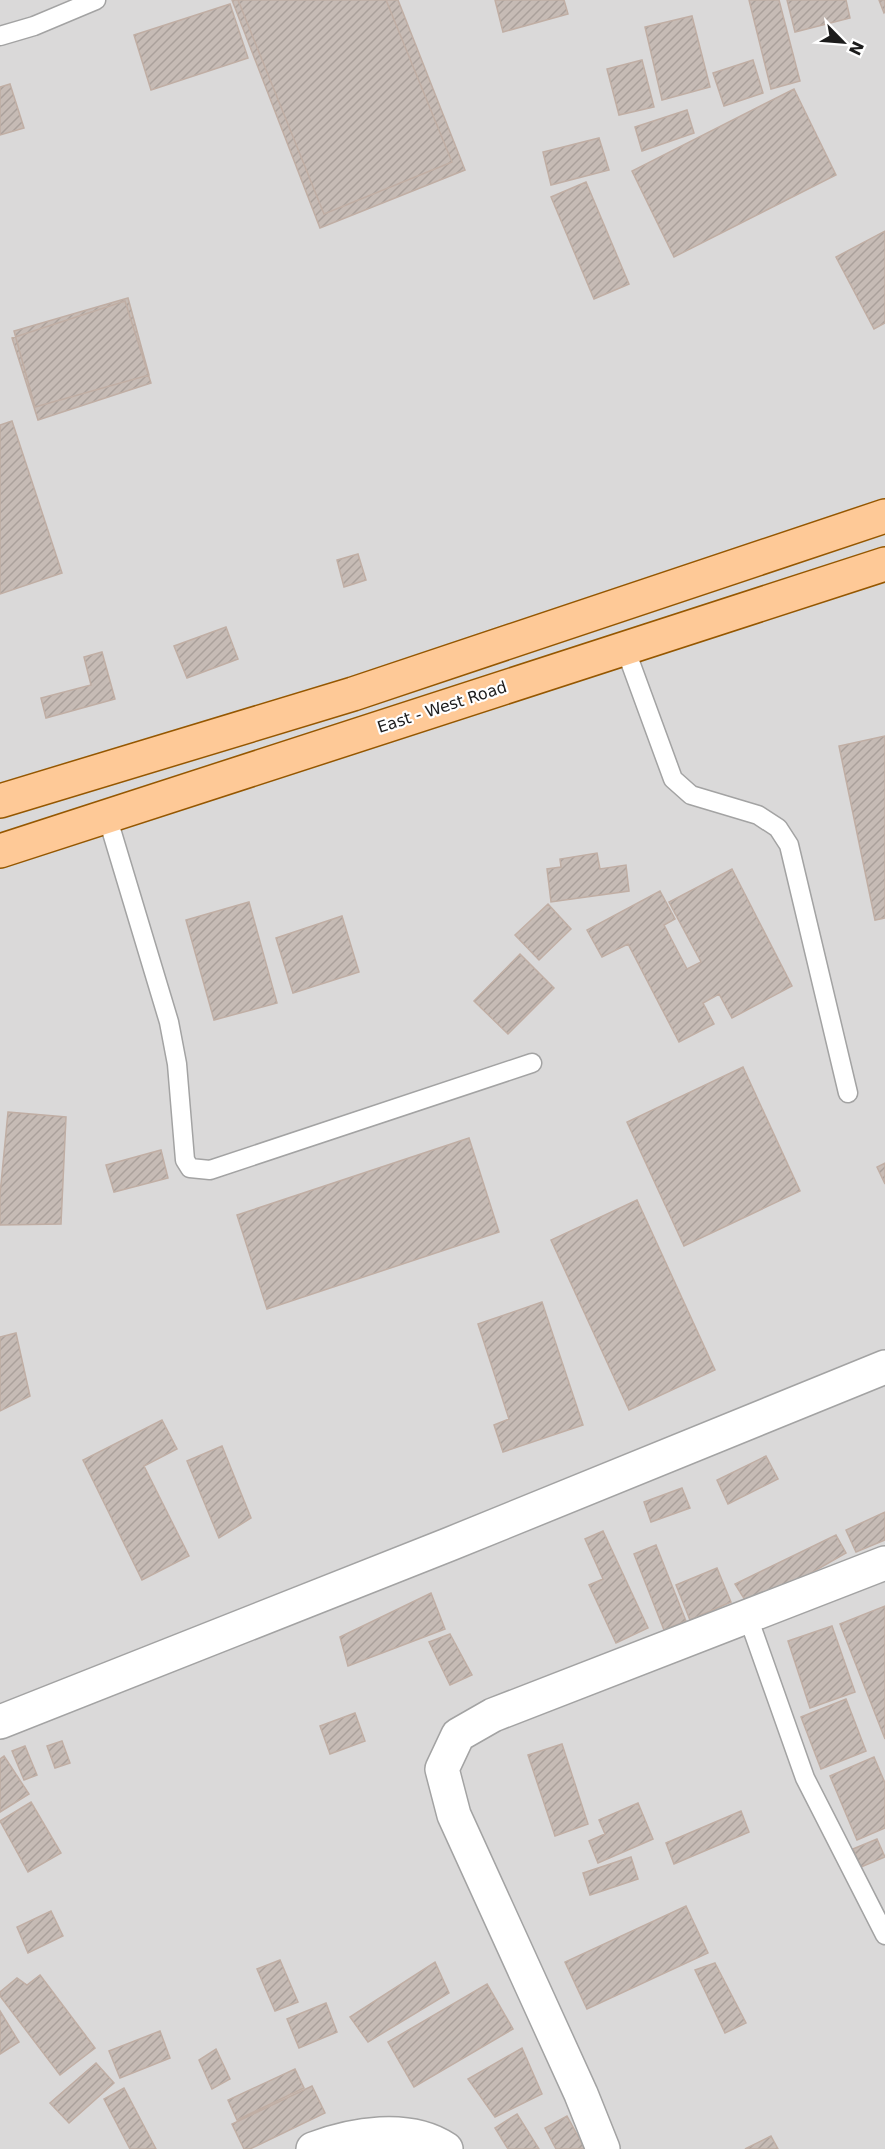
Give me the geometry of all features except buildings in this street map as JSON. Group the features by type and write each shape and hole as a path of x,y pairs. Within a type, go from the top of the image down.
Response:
{"main road":[{"path":"0,801 353,694 885,516"},
{"name":"East - West Road","path":"0,851 885,564"}],"street":[{"path":"0,1722 461,1540 885,1366"},
{"path":"603,2149 582,2094 454,1815 442,1769 459,1734 494,1715 885,1563"},
{"path":"313,2149 328,2143 371,2135 408,2135 446,2149"}],"lane":[{"path":"0,36 34,26 96,0"},
{"path":"625,648 673,779 691,795 758,815 778,828 789,845 848,1093"},
{"path":"107,816 169,1022 177,1064 184,1160 190,1168 210,1170 532,1063"},
{"path":"748,1617 805,1778 885,1935"}],"shaded area":[{"path":"0,0 885,0 885,2149 0,2149"}]}
